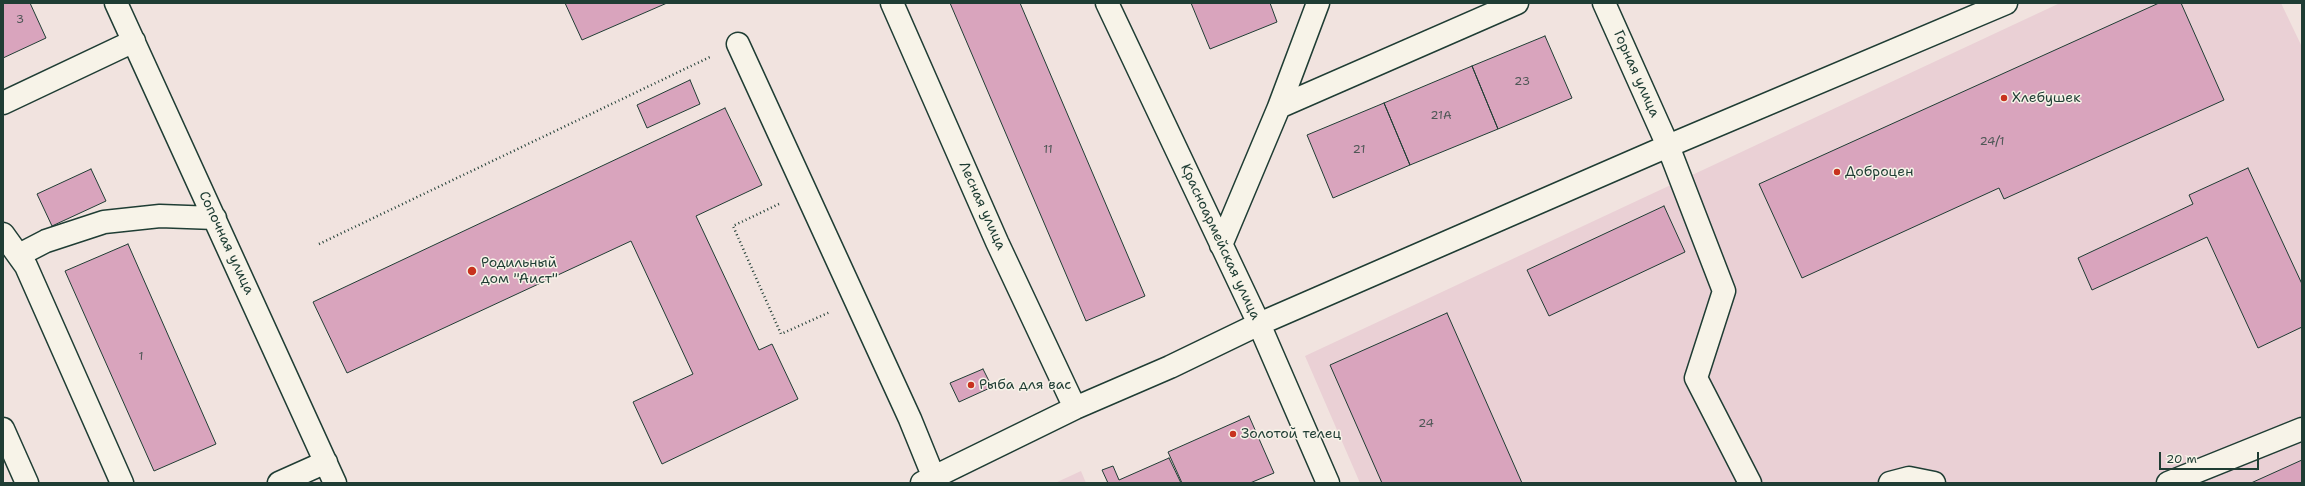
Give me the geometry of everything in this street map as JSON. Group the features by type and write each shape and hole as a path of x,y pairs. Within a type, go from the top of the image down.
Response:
{"street":[{"name":"Сопочная улица","path":"116,3 335,483"},
{"name":"Лесная улица","path":"892,3 1000,249 1075,408"},
{"name":"Красноармейская улица","path":"1106,3 1258,324 1328,483"},
{"path":"1221,245 1279,107 1318,3"},
{"path":"1279,107 1517,3"},
{"name":"Горная улица","path":"1604,3 1668,146 1724,291 1696,378 1750,483"},
{"path":"738,44 910,419 928,480 1075,408 1170,367 1258,324 1668,146 2006,3"},
{"path":"3,103 134,41"},
{"path":"19,255 46,241 104,222 160,216 215,218"},
{"path":"3,234 19,255 122,483"},
{"path":"3,429 27,483"},
{"path":"2168,483 2302,429"},
{"path":"279,483 326,462"},
{"path":"1890,483 1909,478 1934,483"}],"path":[{"path":"319,244 738,44"},
{"path":"805,191 733,226 781,334 855,300"}],"shaded area":[{"path":"2060,3 2281,3 2302,47 2302,483 1360,483 1305,356"},
{"path":"1081,471 1086,483 1055,483"}],"building":[{"path":"3,3 30,3 46,38 3,58"},
{"path":"565,3 667,3 582,40"},
{"path":"950,3 1020,3 1145,296 1086,321"},
{"path":"1191,3 1270,3 1277,22 1210,49"},
{"path":"2159,3 2181,3 2224,100 2004,199 1999,188 1802,278 1759,184"},
{"path":"1545,36 1572,98 1498,129 1472,66"},
{"path":"1472,66 1498,129 1410,165 1384,103"},
{"path":"690,80 700,104 647,128 637,105"},
{"path":"1384,103 1410,165 1333,198 1307,135"},
{"name":"Родильный дом \"Аист\"","path":"725,108 762,185 696,216 759,350 772,344 798,399 662,464 633,402 693,374 631,241 347,373 313,302"},
{"path":"2248,168 2302,284 2302,327 2258,348 2207,237 2092,290 2078,258 2193,204 2189,195"},
{"path":"91,169 106,201 52,226 37,194"},
{"path":"1664,206 1685,252 1549,316 1527,270"},
{"path":"128,244 216,444 154,471 65,271"},
{"path":"1447,313 1522,483 1382,483 1330,365"},
{"name":"Рыба для вас","path":"983,369 992,387 959,402 950,383"},
{"name":"Золотой телец","path":"1249,416 1274,473 1250,483 1182,483 1168,452"},
{"path":"1169,458 1181,483 1108,483 1102,470 1113,466 1119,480"},
{"path":"2302,460 2302,483 2251,483"}],"place":[{"name":"Хлебушек","path":"2004,98"},
{"name":"Доброцен","path":"1837,172"},
{"name":"Родильный дом \"Аист\"","path":"472,271"},
{"name":"Рыба для вас","path":"971,385"},
{"name":"Золотой телец","path":"1233,434"}]}
